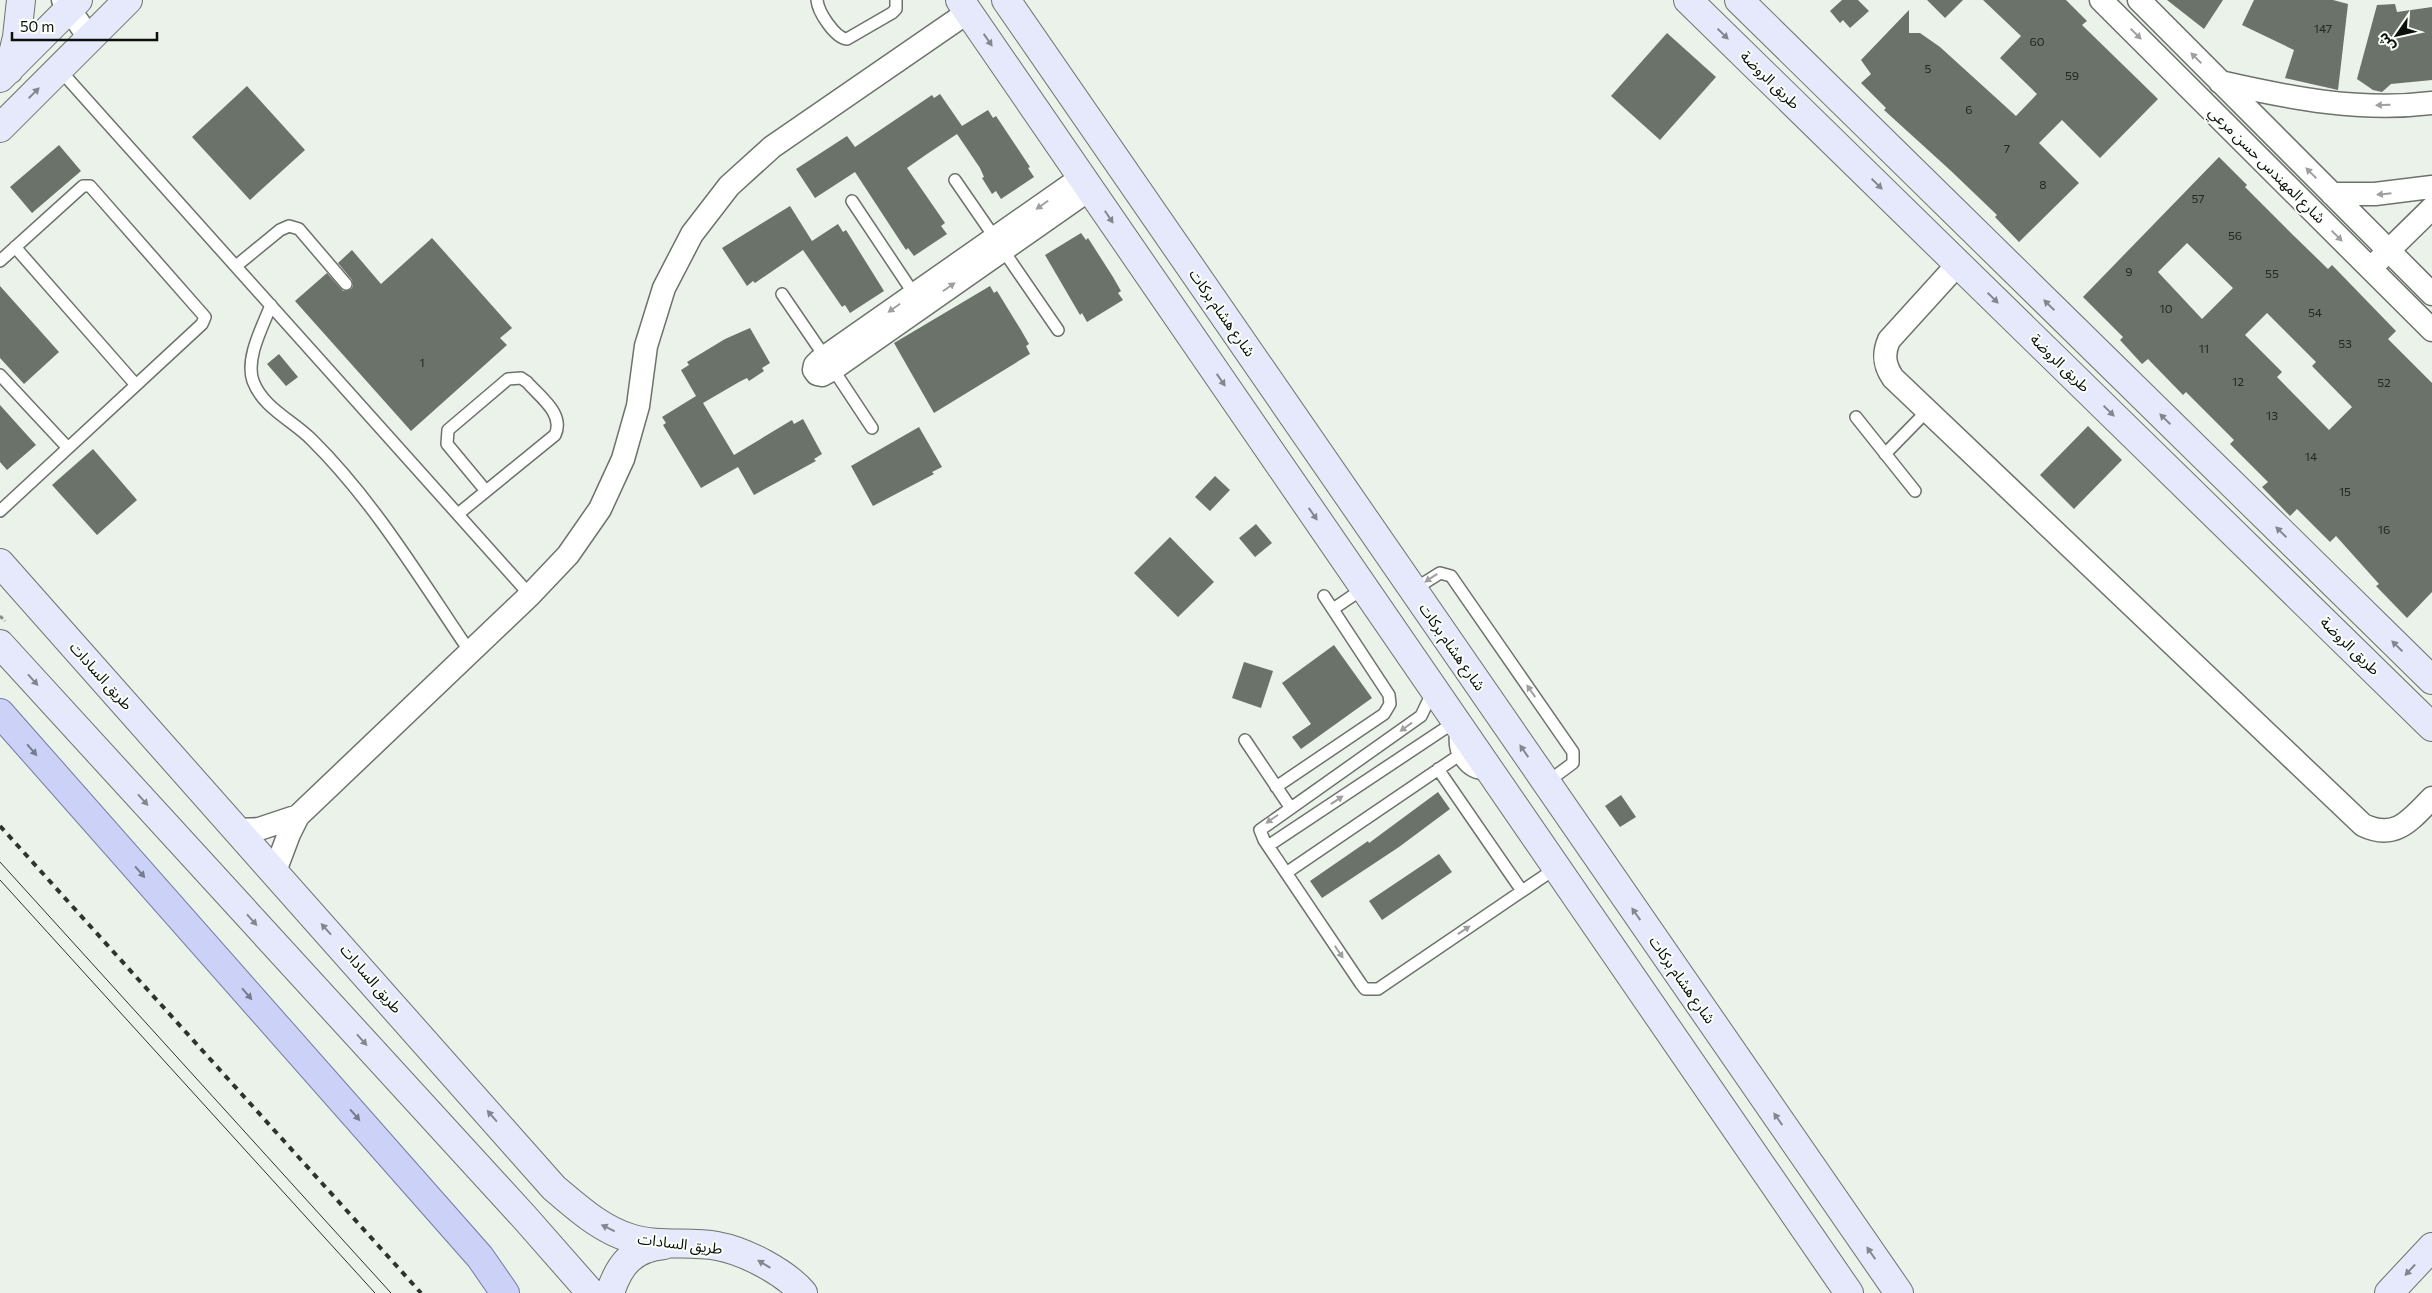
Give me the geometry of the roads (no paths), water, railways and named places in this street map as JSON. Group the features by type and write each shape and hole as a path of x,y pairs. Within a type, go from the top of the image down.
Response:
{"main road":[{"path":"0,713 480,1257 505,1293"}],"street":[{"path":"4,74 17,37 22,0"},
{"name":"شارع هشام بركات","path":"1006,0 1899,1293"},
{"name":"طريق الروضة","path":"1688,0 2432,727"},
{"path":"1739,0 2432,680"},
{"name":"شارع المهندس حسن مرعي","path":"2101,0 2432,330"},
{"name":"شارع المهندس حسن مرعي","path":"2138,0 2432,294"},
{"path":"4,74 70,3 90,38"},
{"path":"0,128 90,38 119,3"},
{"path":"239,830 279,824 298,816 530,595 568,555 600,509 623,459 638,406 646,346 664,288 692,234 729,186 772,147 964,6 1849,1293"},
{"path":"2220,82 2289,98 2350,104 2432,103"},
{"path":"1848,156 1857,154 1865,149 1870,140 1869,128"},
{"path":"829,363 1086,183"},
{"path":"2332,194 2374,194 2432,187"},
{"path":"1909,216 1910,206 1915,197 1923,192 1933,190"},
{"path":"2371,269 2432,208"},
{"path":"829,363 914,294 999,244"},
{"path":"1958,264 1894,334 1884,355 1888,371 2363,825 2380,831 2398,828 2411,819 2432,798"},
{"path":"1206,358 1237,334"},
{"name":"طريق السادات","path":"0,563 239,830 554,1188 591,1219 630,1238 673,1244 718,1246 760,1261 798,1286 803,1293"},
{"path":"0,644 526,1219 591,1293"},
{"path":"275,871 298,816"},
{"path":"1688,1059 1721,1036"},
{"path":"526,1219 537,1221 548,1218 552,1214 557,1199 554,1188"},
{"path":"610,1293 616,1274 631,1256 651,1246 673,1244"},
{"path":"2389,1293 2432,1247"}],"lane":[{"path":"817,0 819,8 838,36 847,39 892,13 896,9 896,0"},
{"path":"59,69 530,595"},
{"path":"955,180 1058,330"},
{"path":"0,261 82,186 90,186 97,191 205,317 202,324 0,511"},
{"path":"852,201 914,294"},
{"path":"236,266 280,230 290,226 299,229 346,284"},
{"path":"15,247 136,385"},
{"path":"782,294 872,428"},
{"path":"271,305 251,363 252,379 260,396 311,439 361,496 470,652"},
{"path":"0,374 68,448"},
{"path":"458,514 555,435 558,429 556,414 527,382 521,378 508,379 448,430 446,437 450,449 486,491"},
{"path":"1885,454 1928,410"},
{"path":"1856,417 1915,492"},
{"path":"1413,590 1440,573 1451,576 1573,752 1573,762 1546,782"},
{"path":"1333,609 1364,588"},
{"path":"1276,787 1384,714 1390,704 1389,695 1324,596"},
{"path":"1433,689 1421,716 1260,830 1260,834 1361,984 1365,989 1378,988 1556,868"},
{"path":"1456,723 1455,746 1458,756 1464,765 1472,771 1492,774"},
{"path":"1268,846 1456,723"},
{"path":"1245,740 1290,807"},
{"path":"1286,873 1458,756"},
{"path":"1438,769 1522,891"}],"tram line":[{"path":"0,862 391,1293"},
{"path":"0,880 375,1293"}],"railway":[{"path":"0,826 421,1293"}]}
